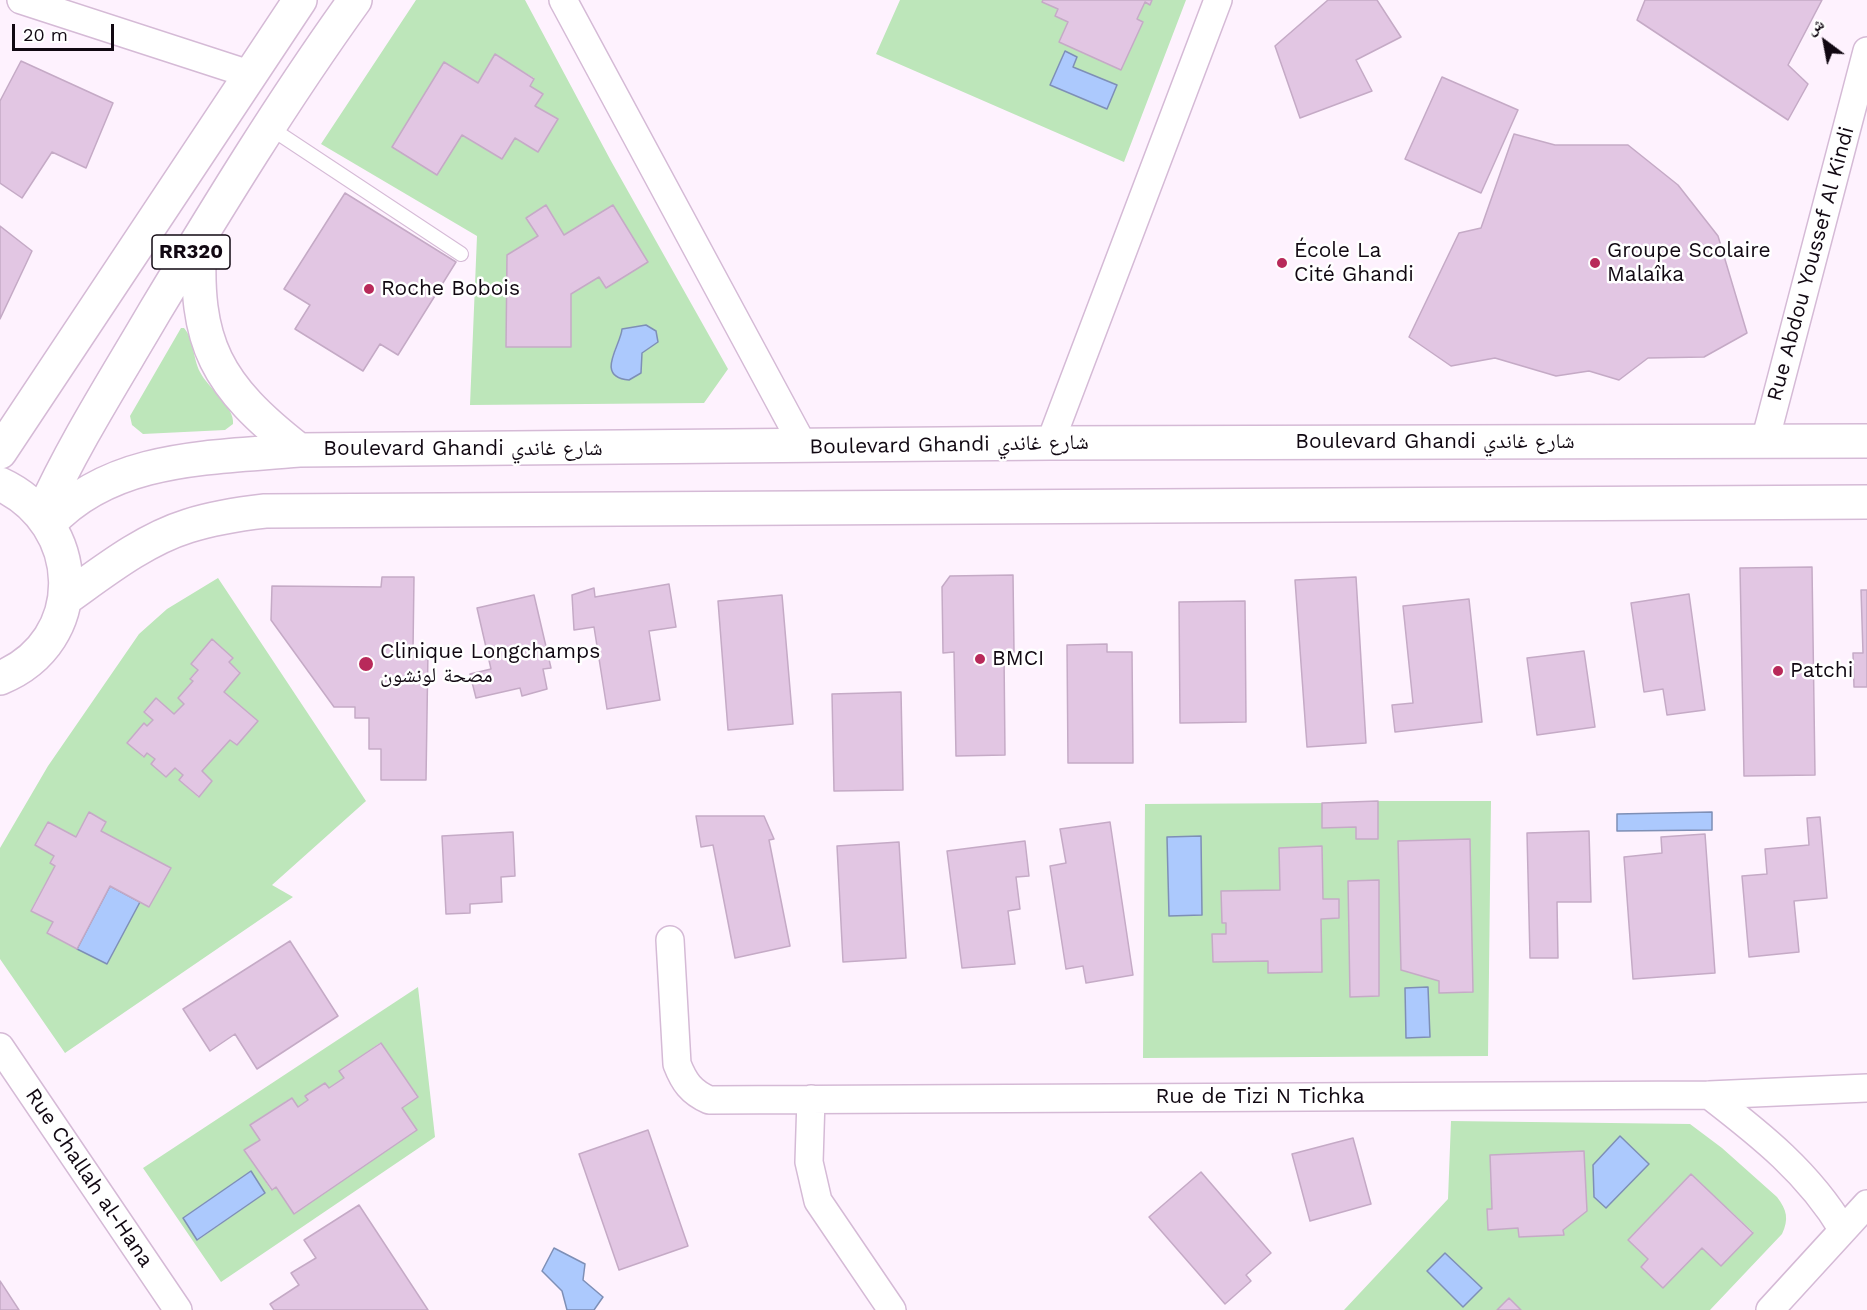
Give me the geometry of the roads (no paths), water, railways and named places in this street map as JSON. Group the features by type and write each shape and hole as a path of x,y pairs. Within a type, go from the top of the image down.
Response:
{"main road":[{"name":"RR320","path":"0,452 300,0"},
{"name":"RR320","path":"46,519 80,436 200,236 269,127 355,0"},
{"path":"200,236 199,303 215,358 245,402 299,450"},
{"name":"Boulevard Ghandi شارع غاندي","path":"46,519 81,494 127,472 179,462 299,450 1050,443 1867,441"},
{"path":"0,484 16,492 46,519 62,550 66,574 65,599 56,628 39,652 5,680"},
{"path":"65,599 110,566 186,526 225,516 265,510 1867,502"}],"street":[{"path":"21,0 249,74"},
{"path":"563,0 804,447"},
{"path":"1050,443 1218,0"},
{"name":"Rue Abdou Youssef Al Kindi","path":"1765,441 1867,51"},
{"name":"Rue de Tizi N Tichka","path":"670,940 677,1064 683,1080 695,1094 709,1100 1709,1095 1867,1088"},
{"name":"Rue Challah al-Hana","path":"0,1047 178,1310"},
{"path":"1709,1095 1791,1162 1828,1204 1843,1230"},
{"path":"811,1099 809,1162 818,1201 892,1310"},
{"path":"1770,1310 1867,1204"}],"lane":[{"path":"269,127 461,254"}],"water":[{"path":"1065,51 1077,57 1073,67 1117,85 1107,109 1050,85"},
{"path":"646,325 656,331 658,342 642,353 641,373 629,380 619,378 613,373 611,367 622,329"},
{"path":"1712,812 1712,830 1617,831 1617,814"},
{"path":"1201,836 1202,915 1169,916 1167,837"},
{"path":"110,886 140,902 107,964 77,949"},
{"path":"1428,987 1430,1037 1406,1038 1405,988"},
{"path":"1620,1136 1649,1164 1606,1208 1594,1197 1593,1165"},
{"path":"251,1171 265,1193 197,1240 183,1218"},
{"path":"554,1248 585,1264 583,1280 603,1297 594,1310 567,1310 562,1291 542,1271"},
{"path":"1445,1253 1482,1288 1463,1307 1427,1271"}],"place":[{"name":"École La Cité Ghandi","path":"1282,263"},
{"name":"Groupe Scolaire Malaîka","path":"1595,263"},
{"name":"Roche Bobois","path":"369,289"},
{"name":"BMCI","path":"980,659"},
{"name":"Clinique Longchamps مصحة لونشون","path":"366,664"},
{"name":"Patchi","path":"1778,671"}]}
